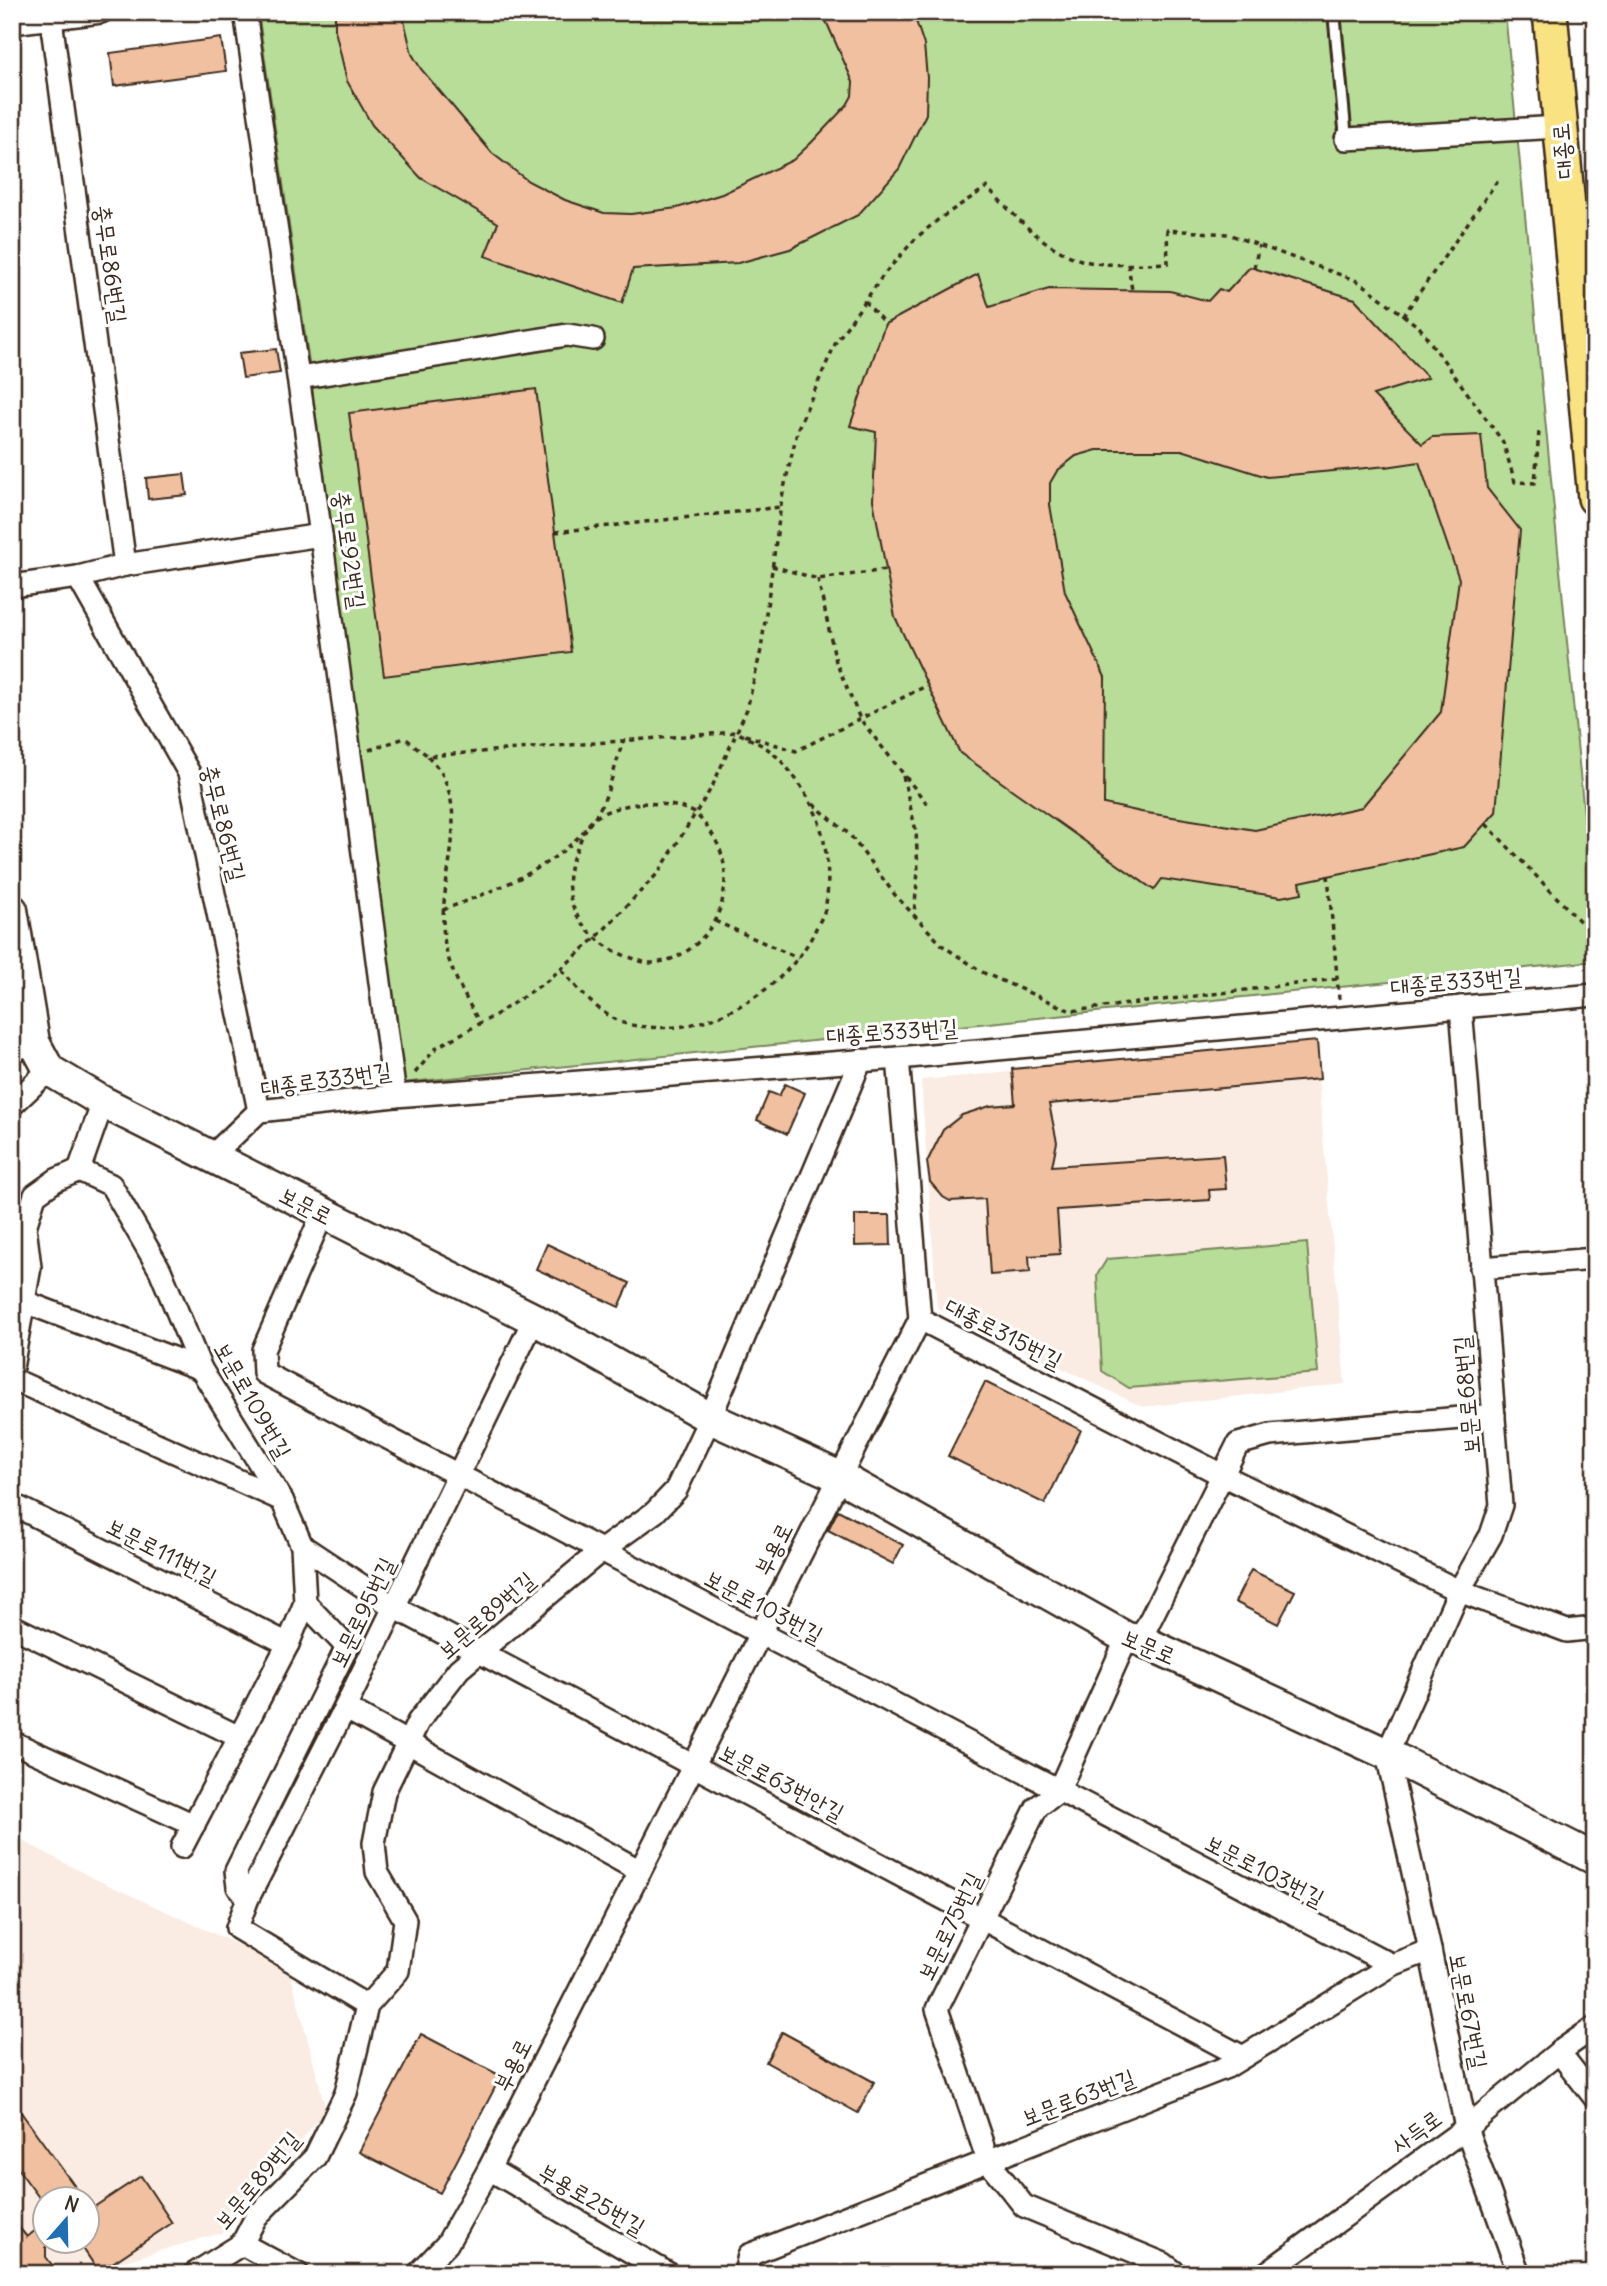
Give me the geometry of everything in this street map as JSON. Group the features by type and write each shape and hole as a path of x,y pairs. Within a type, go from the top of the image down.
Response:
{"main road":[{"name":"대종로","path":"1550,12 1595,498"},
{"path":"12,910 23,1046 49,1070"},
{"name":"보문로","path":"49,1070 103,1102 534,1319 710,1418 840,1477 1133,1639 1387,1754 1595,1859"}],"street":[{"path":"12,23 51,15 101,12"},
{"name":"충무로92번길","path":"245,12 321,535 395,1096"},
{"name":"충무로86번길","path":"51,15 125,565"},
{"path":"1346,139 1559,127"},
{"path":"299,378 567,335 593,339"},
{"path":"12,586 78,577 125,565 321,535"},
{"name":"충무로86번길","path":"78,577 189,773 259,1111"},
{"name":"대종로333번길","path":"211,1157 259,1111 395,1096 898,1058 1595,995"},
{"name":"보문로68번길","path":"1387,1754 1459,1591 1491,1535 1501,1505 1461,1007"},
{"name":"대종로315번길","path":"898,1058 920,1319 1222,1475 1459,1591 1567,1630 1595,1628"},
{"path":"710,1418 861,1059"},
{"path":"12,1105 49,1070"},
{"path":"12,1368 30,1267 25,1227 35,1195 56,1180 79,1170 103,1102"},
{"name":"보문로109번길","path":"79,1170 111,1185 160,1270 201,1369 282,1500 302,1546 305,1603 288,1644 182,1847"},
{"name":"보문로103번길","path":"323,1213 262,1350 264,1373 1392,1965"},
{"path":"1481,1268 1595,1259"},
{"path":"25,1302 201,1369"},
{"name":"보문로95번길","path":"367,2006 237,1928 248,1898 345,1708 534,1319"},
{"name":"부용로","path":"418,2274 447,2244 489,2169 920,1319"},
{"path":"12,1379 282,1500"},
{"path":"1222,1475 1238,1444 1270,1435 1494,1415"},
{"name":"보문로89번길","path":"194,2274 242,2245 256,2217 315,2157 346,2093 367,2006 398,1971 405,1920 377,1872 374,1843 384,1792 418,1722 459,1669 601,1550 655,1512 676,1490 710,1418"},
{"name":"보문로75번길","path":"1177,2274 1164,2264 1024,2206 988,2161 937,2009 1037,1807 1058,1792 1133,1639 1222,1475"},
{"name":"보문로111번길","path":"12,1504 288,1644"},
{"name":"보문로63번안길","path":"302,1546 394,1607 1243,2057"},
{"path":"248,1898 238,1887 236,1871 347,1647 305,1603"},
{"path":"12,1626 239,1737"},
{"path":"345,1708 640,1871"},
{"path":"12,1742 194,1825"},
{"name":"보문로67번길","path":"1387,1754 1466,2128 1519,2274"},
{"name":"보문로63번길","path":"745,2274 749,2255 1227,2067 1392,1965 1430,1950"},
{"name":"사득로","path":"1265,2274 1466,2128 1559,2052 1595,2027"},
{"path":"1559,2052 1595,2098"},
{"name":"부용로25번길","path":"489,2169 669,2274"},
{"path":"242,2245 298,2274"}],"lane":[{"path":"1334,12 1346,139"}],"path":[{"path":"1403,316 1500,177"},
{"path":"395,1096 437,1047 480,1024 547,981 596,939 659,872 712,787 747,709 761,650 781,507 798,428 836,342 884,274 916,238 987,187 1027,228 1065,253 1083,260 1168,264 1167,230 1228,234 1360,282 1420,328 1503,442 1516,482 1535,483 1539,432"},
{"path":"1254,268 1259,245"},
{"path":"1128,264 1132,290"},
{"path":"865,301 885,324"},
{"path":"555,532 781,507"},
{"path":"772,566 818,579 887,570"},
{"path":"818,579 836,662 860,719 928,805"},
{"path":"428,756 736,732 796,751 928,685"},
{"path":"561,969 587,1000 618,1022 667,1029 708,1021 739,1008 777,980 803,953 825,911 828,882 824,837 812,803 795,778 770,750 736,732"},
{"path":"350,755 405,738 428,756 444,776 451,804 454,841 443,911 445,945 457,980 480,1024"},
{"path":"443,911 519,880 564,850 590,823 615,808 641,803 673,805 695,813 717,839 724,861 724,894 718,916 699,943 675,958 647,963 614,952 596,939 575,915 568,891 570,862 590,823 604,799 623,741"},
{"path":"903,774 916,831 918,872 914,915"},
{"path":"812,803 850,835 895,895 943,946 984,973 1071,1011 1337,979"},
{"path":"1486,824 1595,937"},
{"path":"1328,875 1341,1018"},
{"path":"715,921 798,958"}],"shaded area":[{"path":"1315,1044 1345,1384 1143,1407 937,1308 921,1080"},
{"path":"12,1835 91,1877 289,1968 326,2110 228,2231 125,2261 108,2274 12,2274"}],"green space":[{"path":"258,12 1505,12 1595,926 1595,961 401,1083 308,355"},
{"path":"1307,1243 1318,1373 1129,1388 1102,1371 1097,1275 1107,1259"}],"building":[{"path":"335,12 402,12 412,54 421,69 492,153 528,181 565,200 604,213 631,214 677,208 722,194 793,160 847,105 852,96 853,82 822,12 913,12 924,45 926,114 899,169 858,215 790,249 738,263 633,269 622,303 485,256 498,223 421,178 372,125 347,81 335,30"},
{"path":"221,38 226,71 114,86 110,53"},
{"path":"1250,267 1355,299 1428,378 1373,395 1422,444 1432,437 1481,435 1487,488 1520,530 1496,812 1464,847 1300,882 1302,893 1281,897 1162,879 1154,890 960,753 895,617 873,500 876,432 850,426 885,324 978,274 989,307 1049,289 1170,291 1208,301 1219,289 1227,292","holes":["1097,450 1182,450 1267,477 1419,462 1459,579 1441,712 1362,807 1255,830 1104,804 1105,677 1065,592 1050,505 1050,483 1057,471 1076,456"]},
{"path":"276,349 280,373 243,378 239,353"},
{"path":"536,389 571,652 384,676 349,413"},
{"path":"184,474 187,495 148,499 146,478"},
{"path":"1317,1041 1320,1079 1049,1104 1057,1142 1052,1166 1223,1155 1226,1189 1209,1190 1210,1200 1057,1210 1060,1254 1029,1256 1030,1272 990,1275 985,1199 950,1201 930,1182 927,1162 943,1130 962,1115 990,1106 1015,1104 1012,1069"},
{"path":"785,1084 805,1093 787,1134 757,1120 769,1092 779,1096"},
{"path":"855,1215 890,1215 891,1245 855,1246"},
{"path":"547,1244 630,1283 619,1307 536,1269"},
{"path":"985,1382 1081,1430 1045,1504 948,1456"},
{"path":"838,1510 903,1545 893,1564 828,1530"},
{"path":"1251,1570 1295,1591 1278,1624 1235,1602"},
{"path":"782,2032 874,2082 858,2113 766,2062"},
{"path":"421,2034 501,2076 440,2193 359,2152"},
{"path":"12,2100 73,2184 32,2184 32,2188 12,2161"},
{"path":"141,2176 172,2223 99,2272 87,2254 102,2254 102,2202"},
{"path":"12,2219 27,2237 32,2233 32,2254 46,2254 59,2274 12,2274"}]}
